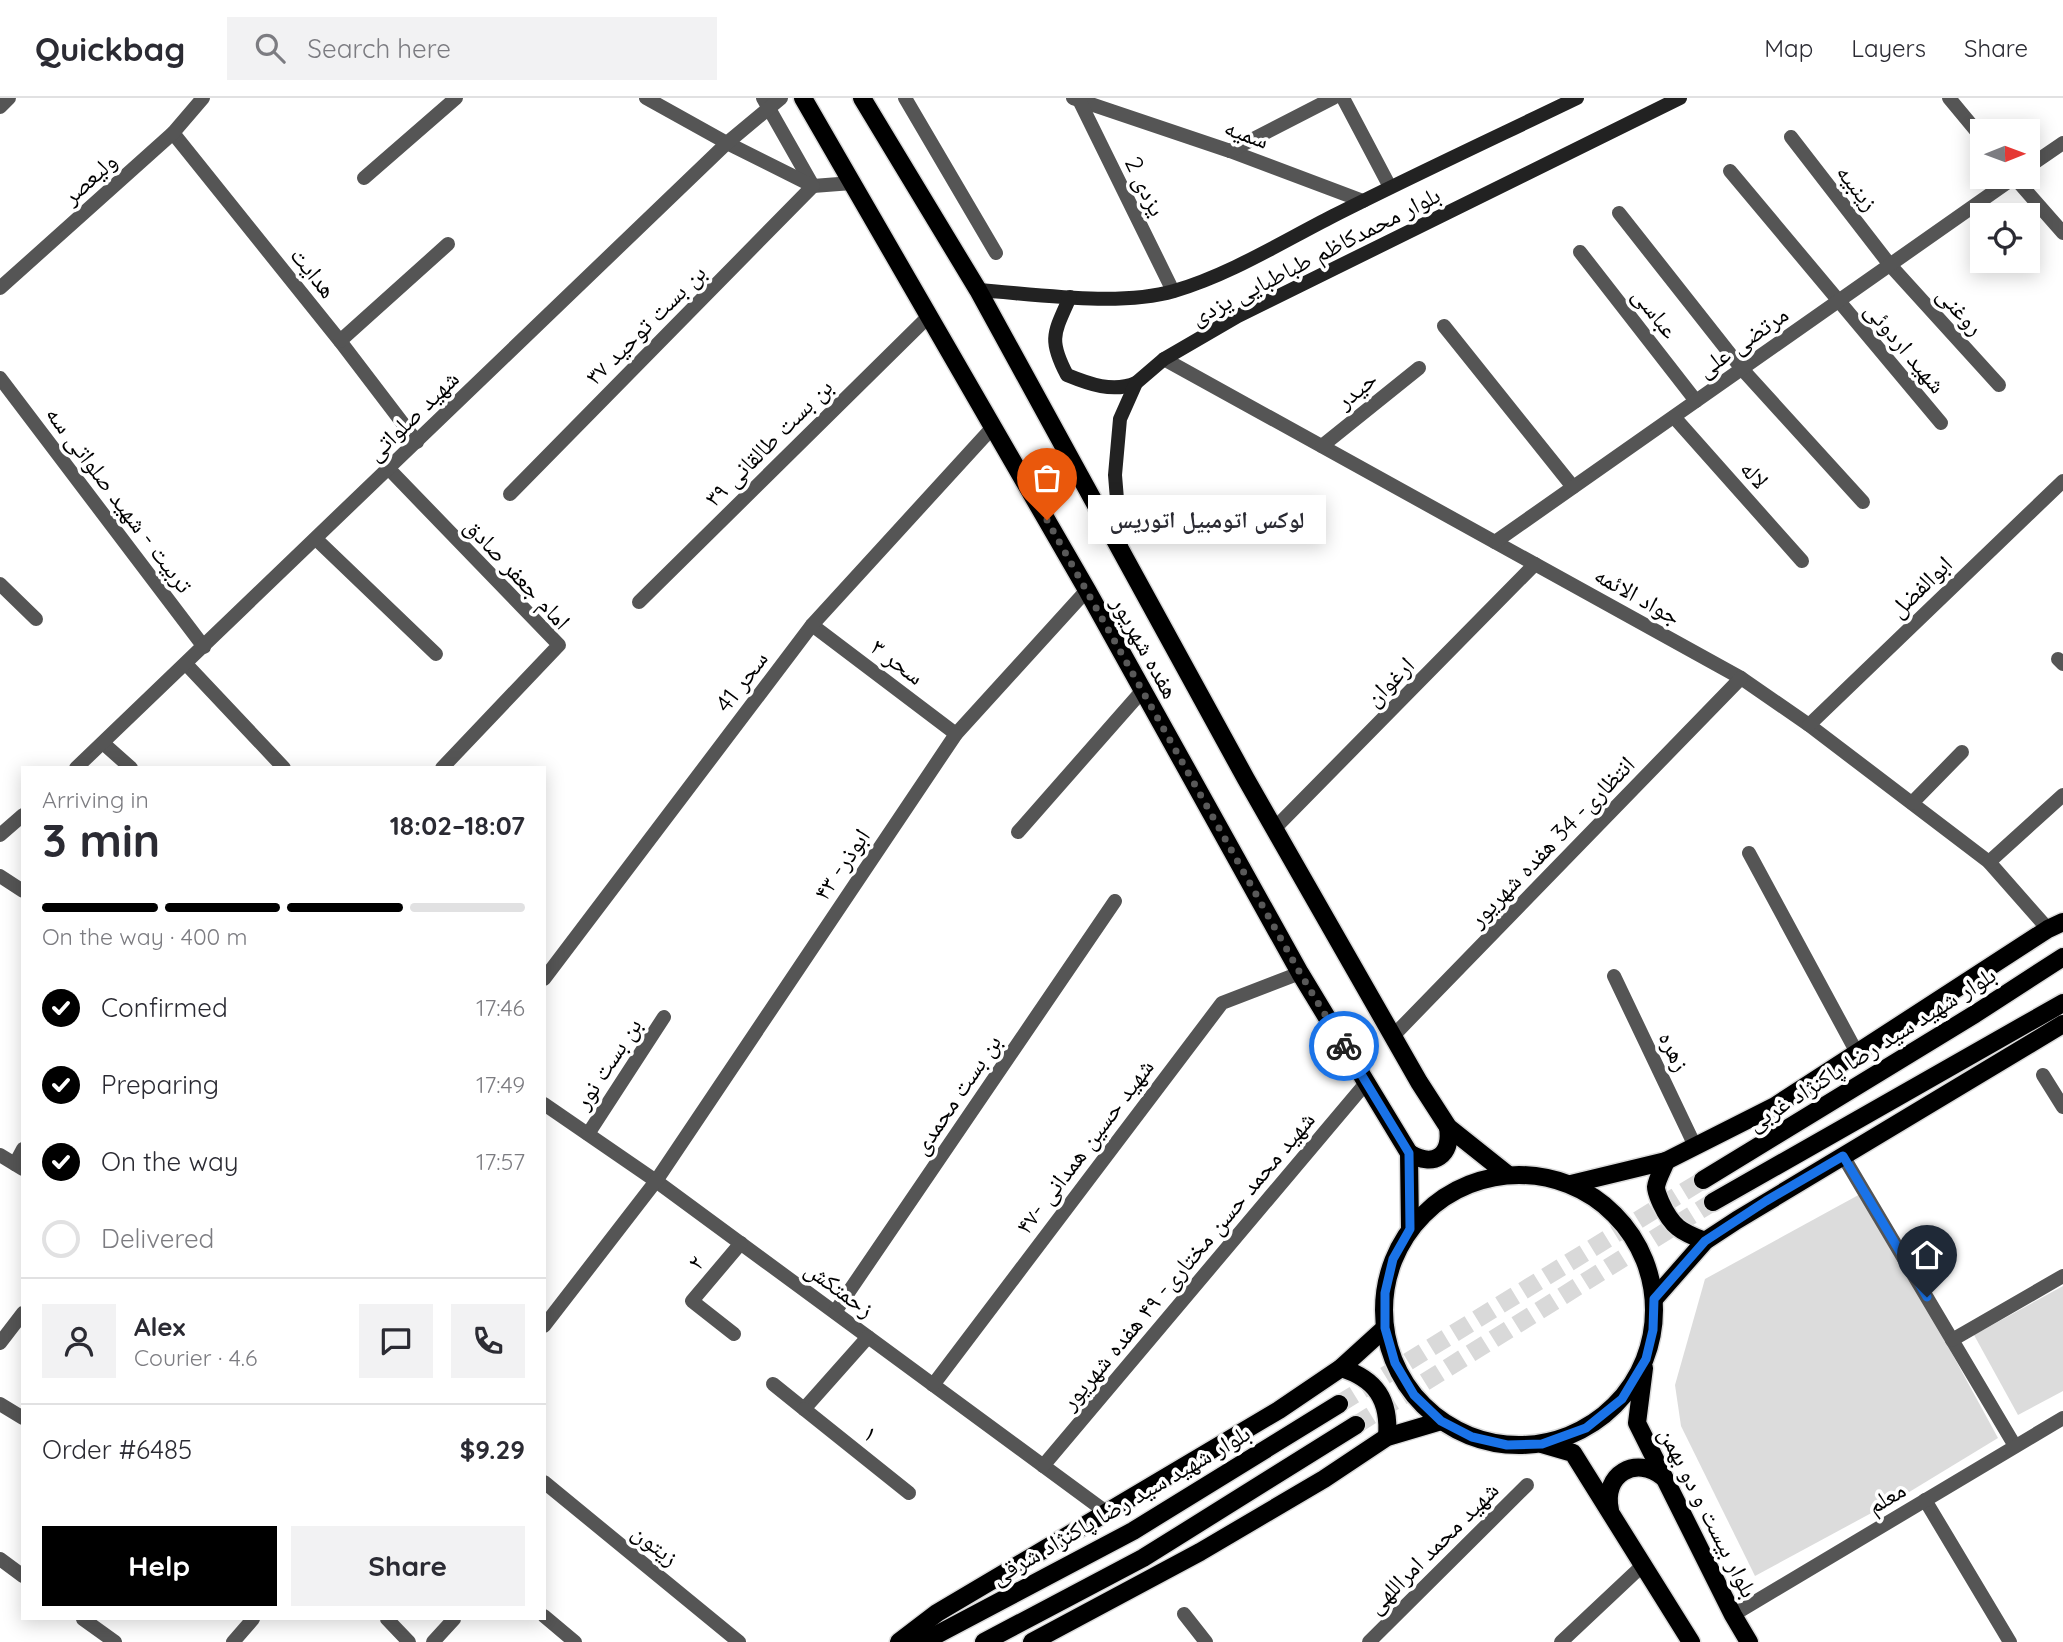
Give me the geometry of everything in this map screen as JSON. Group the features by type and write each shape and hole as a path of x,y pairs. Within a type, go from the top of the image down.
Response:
{"main road":[{"name":"هفده شهریور","path":"803,98 1087,590 1300,973 1409,1153"},
{"name":"هفده شهریور","path":"862,98 978,290 1122,556 1393,1036 1448,1127 1507,1174"},
{"name":"بلوار محمدکاظم طباطبایی یزدی","path":"978,290 1070,297 1124,297 1172,291 1217,274 1390,187 1577,98"},
{"name":"بلوار محمدکاظم طباطبایی یزدی","path":"1122,556 1115,475 1120,419 1136,383 1164,359 1238,316 1680,98"},
{"path":"1070,297 1057,327 1054,351 1067,375 1091,384 1124,388 1136,383"},
{"path":"1691,1642 1573,1453 1542,1444 1507,1445 1472,1437 1441,1421 1414,1395 1395,1363 1385,1328 1385,1293 1393,1259 1410,1229 1437,1201 1470,1183 1507,1174 1540,1175 1571,1184 1666,1161 1775,1106 1856,1051 2056,925"},
{"name":"بلوار شهید سید رضا پاکنژاد غربی","path":"1703,1180 1975,1014 2063,957"},
{"path":"1713,1202 2063,1003"},
{"path":"1654,1299 1705,1241 1766,1201 2063,1024"},
{"path":"1409,1153 1420,1160 1434,1160 1445,1152 1450,1140 1448,1127"},
{"path":"1409,1153 1410,1229"},
{"path":"1666,1161 1656,1186 1666,1215 1672,1224 1684,1233 1705,1241"},
{"name":"بلوار بیست و دو بهمن","path":"1571,1184 1603,1202 1629,1230 1646,1262 1654,1299 1653,1330 1637,1423 1749,1642"},
{"path":"899,1642 937,1614 1279,1410 1340,1368 1385,1328"},
{"path":"1542,1444 1586,1428 1622,1399 1646,1359"},
{"path":"1340,1368 1356,1373 1379,1393 1388,1422 1387,1437"},
{"name":"بلوار شهید سید رضا پاکنژاد شرقی","path":"923,1642 1133,1531 1339,1404"},
{"path":"1032,1642 1200,1552 1324,1479 1387,1437 1441,1421"},
{"path":"984,1642 1143,1558 1356,1425"},
{"path":"1611,1511 1608,1501 1612,1482 1627,1469 1647,1467 1664,1477"}],"street":[{"path":"0,107 9,98"},
{"name":"ولیعصر","path":"0,288 173,133 203,98"},
{"path":"364,178 456,98"},
{"path":"646,98 813,186 852,183"},
{"name":"شهید صلواتی","path":"78,766 727,143 766,102 781,98"},
{"path":"905,98 996,253"},
{"path":"1115,98 1124,114"},
{"path":"1230,151 1334,98"},
{"path":"1343,98 1390,187"},
{"path":"1949,98 1970,123"},
{"name":"سمیه","path":"1076,99 1230,151 1363,201"},
{"name":"یزدی 2","path":"1076,99 1172,291"},
{"path":"766,102 813,186"},
{"name":"هدایت","path":"173,133 340,341 417,442"},
{"name":"زینبیه","path":"1791,137 1890,265"},
{"path":"2040,159 2063,143"},
{"name":"شهید اردوئی","path":"1730,171 1941,423"},
{"name":"بن بست توحید ۳۷","path":"510,494 813,186"},
{"name":"مرتضی علی","path":"1495,542 1997,189"},
{"path":"2024,189 2063,233"},
{"path":"1619,213 1742,369 1863,502"},
{"path":"340,341 448,244"},
{"name":"عباسی","path":"1580,251 1696,401"},
{"name":"روغنی","path":"1890,265 1999,385"},
{"name":"بن‌ بست طالقانی ۳۹","path":"639,602 930,315"},
{"path":"1444,326 1573,488"},
{"name":"جواد الائمه","path":"1164,359 1741,678 1809,724 1989,862 2056,925"},
{"name":"حیدر","path":"1322,446 1419,368"},
{"name":"تربیت - شهید صلواتی سه","path":"0,378 204,647"},
{"name":"لاله","path":"1674,417 1802,561"},
{"name":"سحر 41","path":"546,976 812,625 993,427"},
{"name":"امام جعفر صادق","path":"389,469 559,645 444,766"},
{"name":"ابوالفضل","path":"1809,724 2063,481"},
{"path":"316,539 436,654"},
{"name":"ارغوان","path":"1275,829 1535,564"},
{"path":"0,584 36,620"},
{"name":"ابوذر- ۴۳","path":"546,1323 656,1181 956,734 1087,590"},
{"name":"سحر ۳","path":"812,625 956,734"},
{"path":"186,664 282,766"},
{"name":"انتظاری- 34 هفده شهریور","path":"1393,1036 1741,678"},
{"path":"1018,832 1143,690"},
{"path":"104,744 129,766"},
{"path":"1912,803 1962,752"},
{"path":"1989,862 2063,795"},
{"path":"0,835 21,817"},
{"path":"1749,853 1856,1051"},
{"path":"0,876 21,890"},
{"name":"بن بست محمدی","path":"835,1312 1115,901"},
{"name":"شهید حسین همدانی -۴۷","path":"933,1385 1222,1003 1300,973"},
{"name":"زهره","path":"1614,976 1695,1146"},
{"name":"بن بست نور","path":"588,1134 664,1017"},
{"path":"2043,1075 2063,1107"},
{"name":"شهید محمد حسن مختاری- ۴۹ هفده شهریور","path":"1043,1466 1366,1083"},
{"name":"زحمتکش","path":"546,1105 656,1181 1106,1512"},
{"path":"0,1154 19,1167"},
{"path":"1843,1156 2015,1447"},
{"name":"۲","path":"734,1334 692,1301 741,1243"},
{"path":"1952,1340 2063,1276"},
{"path":"0,1343 21,1316"},
{"path":"804,1409 868,1337"},
{"name":"۱","path":"773,1384 909,1493"},
{"path":"0,1404 21,1417"},
{"name":"معلم","path":"1733,1615 2063,1418"},
{"name":"زیتون","path":"546,1484 739,1642"},
{"name":"شهید محمد امراللهی","path":"1369,1642 1527,1485"},
{"path":"1925,1500 2010,1642"},
{"path":"0,1559 21,1575"},
{"path":"1561,1642 1643,1565"},
{"path":"1184,1614 1206,1642"},
{"path":"546,1618 575,1642"},
{"path":"84,1620 115,1642"},
{"path":"233,1642 253,1620"},
{"path":"388,1620 409,1642"},
{"path":"433,1642 453,1620"}],"shaded area":[{"path":"1864,1192 1998,1438 1901,1497 1755,1576 1681,1426 1675,1385 1705,1279"},
{"path":"2063,1286 2063,1391 2018,1415 1974,1335"}],"tunnel":[{"path":"1339,1404 1703,1180"},
{"path":"1356,1425 1713,1202"}],"way so far":[{"path":"1047,520 1300,973 1344,1046"}],"place":[{"name":"لوکس اتومبیل اتوریس","path":"1047,520"}],"route":[{"path":"1344,1046 1409,1153 1410,1229 1393,1259 1385,1293 1385,1328 1395,1363 1414,1395 1427,1408 1441,1421 1472,1437 1507,1445 1542,1444 1586,1428 1622,1399 1646,1359 1653,1330 1654,1299 1705,1241 1843,1156 1927,1297"}]}
